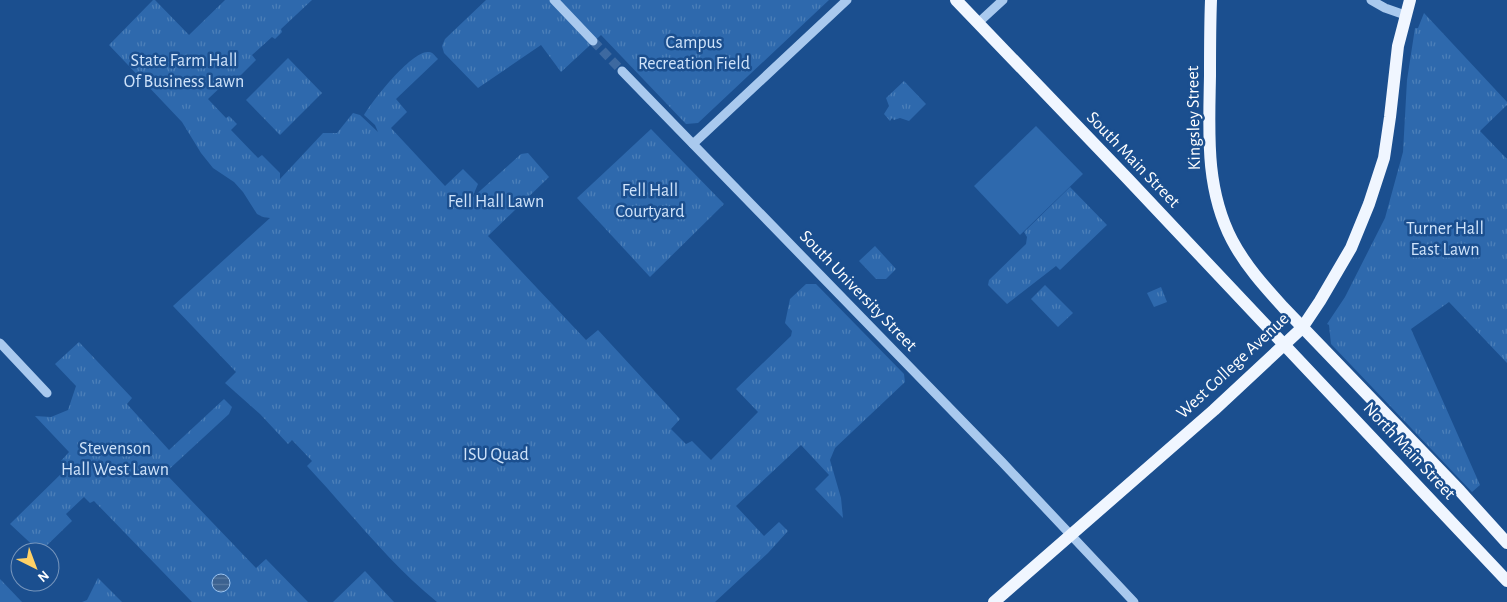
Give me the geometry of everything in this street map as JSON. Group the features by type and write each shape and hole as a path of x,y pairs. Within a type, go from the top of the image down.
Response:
{"main road":[{"name":"South Main Street","path":"956,0 1284,345"},
{"name":"Kingsley Street","path":"1211,0 1209,157 1218,204 1232,240 1244,259 1257,277 1302,328"},
{"name":"West College Avenue","path":"994,602 1214,410 1302,328 1351,248 1369,204 1384,158 1398,46 1410,0"},
{"name":"North Main Street","path":"1302,328 1453,484 1507,543"},
{"name":"North Main Street","path":"1284,345 1507,581"}],"street":[{"path":"554,0 594,41"},
{"path":"693,144 847,0"},
{"path":"978,24 1003,0"},
{"path":"1371,0 1384,8 1405,15"},
{"name":"South University Street","path":"622,71 1002,462 1134,602"},
{"path":"0,343 47,393"}],"green space":[{"name":"ISU Quad","path":"153,0 189,35 225,0 312,0 281,29 282,32 275,39 272,37 252,55 256,60 231,85 227,81 208,99 226,118 229,116 237,124 231,130 258,158 262,155 280,173 280,179 323,133 337,133 353,113 360,115 378,132 375,125 364,115 368,108 393,77 413,59 422,53 433,53 438,59 396,99 407,112 391,128 445,186 463,169 478,184 472,198 521,154 528,153 549,177 488,236 586,340 598,330 680,419 671,429 686,444 692,441 711,460 758,412 736,389 791,336 792,331 785,323 790,299 806,284 816,284 904,374 905,382 835,448 830,460 841,498 843,518 815,489 829,475 801,445 736,506 764,536 779,522 788,531 768,553 715,602 437,602 402,570 307,466 312,461 292,440 288,444 260,414 225,383 236,372 173,306 270,218 257,214 234,182 213,168 201,153 182,122 109,45"},
{"name":"Campus Recreation Field","path":"486,0 829,0 698,123 686,124 601,35 561,72 541,45 478,88 444,53 442,46 445,39"},
{"name":"Turner Hall East Lawn","path":"1424,13 1507,102 1507,105 1480,131 1507,159 1507,363 1449,302 1411,329 1480,485 1472,492 1331,344 1329,325 1327,324 1345,297 1385,218 1403,152 1407,80 1415,28 1418,28"},
{"path":"288,58 322,93 280,135 246,100"},
{"path":"904,81 926,104 909,121 900,118 894,120 892,118 890,121 884,114 889,106 886,98"},
{"path":"1036,126 1083,174 1020,235 974,186"},
{"name":"Fell Hall Courtyard","path":"651,129 724,204 650,277 577,198"},
{"path":"1070,187 1107,225 1060,270 1056,266 1007,304 988,285 989,280 1026,244 1027,237 1024,232"},
{"path":"875,246 896,269 886,279 876,279 859,261"},
{"path":"1045,285 1073,313 1058,327 1031,299"},
{"path":"1161,287 1167,302 1154,307 1147,293"},
{"name":"Stevenson Hall West Lawn","path":"79,342 132,398 127,404 169,450 224,399 232,407 229,414 165,473 256,568 266,559 308,602 192,602 94,501 90,503 84,497 66,514 72,521 50,542 29,542 10,524 67,468 61,461 69,452 35,416 51,417 68,410 76,386 55,364"},
{"path":"365,571 394,602 333,602"},
{"path":"98,578 122,602 82,602 87,600"},
{"path":"0,579 10,589 10,592 12,592 22,602 0,602"}],"shaded area":[{"path":"221,574 227,577 230,583 227,589 221,592 215,589 212,583 215,577"}],"tunnel":[{"path":"593,41 622,71"}],"park label":[{"name":"State Farm Hall Of Business Lawn","path":"184,71"},
{"name":"Fell Hall Lawn","path":"496,202"}]}
